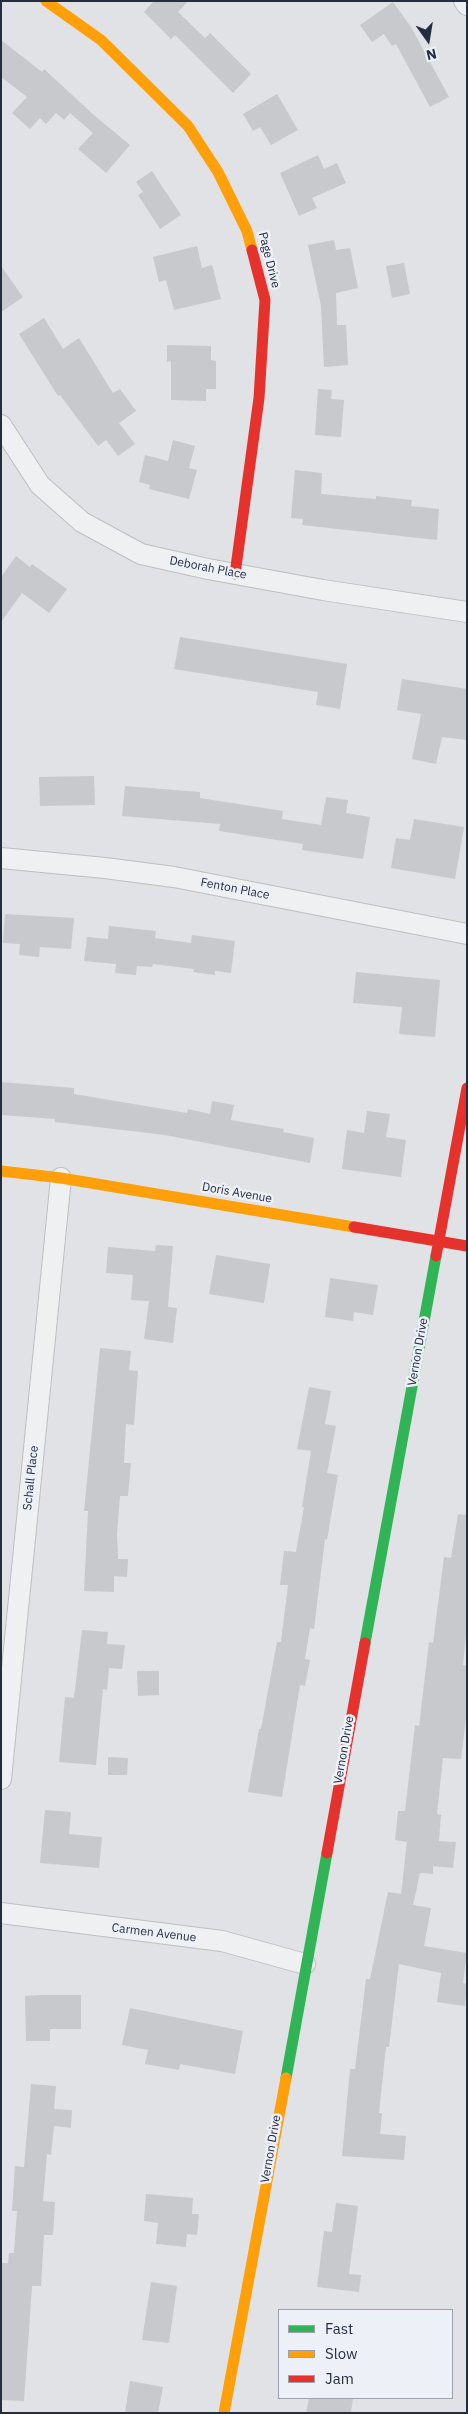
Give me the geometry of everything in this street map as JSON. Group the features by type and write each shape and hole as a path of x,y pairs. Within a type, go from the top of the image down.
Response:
{"street":[{"name":"Page Drive","path":"46,1 102,40 188,126 218,172 247,231 265,300 259,398 235,574"},
{"path":"464,1 467,5"},
{"name":"Deborah Place","path":"1,425 40,485 82,522 140,554 235,574 467,612"},
{"name":"Fenton Place","path":"1,858 174,877 467,934"},
{"name":"Vernon Drive","path":"224,2413 467,1088"},
{"name":"Doris Avenue","path":"1,1172 62,1178 467,1246"},
{"name":"Schall Place","path":"1,1779 62,1178"},
{"name":"Carmen Avenue","path":"1,1913 222,1941 305,1964"}],"building":[{"path":"154,1 188,1 178,12 205,38 210,33 251,74 233,93 175,35 171,39 144,12"},
{"path":"393,2 411,27 449,97 430,107 396,44 392,46 384,34 372,42 360,25"},
{"path":"1,40 42,72 44,69 130,145 106,173 78,149 93,133 70,113 64,120 56,113 46,124 40,118 30,129 12,113 27,97 1,77"},
{"path":"277,94 298,130 271,145 260,127 253,131 243,114"},
{"path":"318,155 324,169 337,163 346,183 312,198 317,208 299,216 280,173"},
{"path":"152,171 181,215 160,229 138,195 143,192 136,182"},
{"path":"334,240 336,250 350,248 358,288 336,293 337,325 346,325 348,365 324,367 321,306 308,245"},
{"path":"197,246 202,268 212,265 221,299 174,310 166,280 159,282 153,257"},
{"path":"404,263 410,294 392,298 386,266"},
{"path":"1,266 23,297 1,312"},
{"path":"44,318 63,349 79,338 113,393 120,389 136,411 119,423 135,444 118,456 106,440 98,446 60,395 58,396 19,334"},
{"path":"167,345 211,346 211,360 216,361 216,389 206,389 206,401 171,400 171,361 167,362"},
{"path":"318,389 332,390 331,399 344,400 341,437 315,435"},
{"path":"173,440 195,446 189,468 197,470 189,499 149,489 150,485 139,482 145,455 168,461"},
{"path":"295,470 322,473 321,494 376,499 376,496 412,500 411,506 439,509 437,540 302,525 303,519 291,518"},
{"path":"16,556 30,567 32,564 67,589 49,613 22,593 1,622 1,577"},
{"path":"180,637 347,664 340,709 316,705 318,692 174,669"},
{"path":"402,679 467,689 467,740 442,737 436,764 412,759 421,714 397,710"},
{"path":"94,776 95,805 40,806 39,777"},
{"path":"125,786 200,792 200,798 283,811 282,819 321,825 326,797 348,800 346,813 370,817 363,859 302,850 303,844 219,831 220,824 122,816"},
{"path":"414,819 464,827 455,879 391,868 396,838 410,840"},
{"path":"5,914 74,918 71,949 40,947 39,957 19,955 20,944 3,943"},
{"path":"109,926 156,931 155,938 191,943 192,935 235,941 231,973 215,971 215,975 193,972 194,969 153,964 152,967 137,966 136,975 115,973 116,964 84,961 87,937 108,939"},
{"path":"356,972 440,980 435,1037 399,1034 402,1007 353,1003"},
{"path":"1,1082 74,1088 74,1094 187,1113 188,1109 210,1114 212,1101 234,1105 231,1120 284,1129 283,1132 314,1138 310,1163 165,1135 55,1122 55,1119 1,1115"},
{"path":"367,1111 390,1114 386,1137 406,1140 401,1177 342,1169 347,1130 364,1133"},
{"path":"156,1245 173,1246 168,1307 177,1308 173,1343 144,1339 149,1301 131,1300 133,1275 106,1273 108,1247 155,1251"},
{"path":"216,1255 270,1264 264,1303 209,1294"},
{"path":"330,1278 378,1285 373,1315 354,1312 353,1321 325,1317"},
{"path":"100,1348 131,1351 129,1370 138,1371 134,1425 126,1424 124,1463 131,1463 128,1496 120,1496 117,1534 118,1559 128,1559 127,1577 114,1576 114,1592 84,1591 88,1511 84,1511"},
{"path":"309,1387 331,1391 325,1424 336,1426 327,1473 338,1475 327,1540 325,1539 314,1629 310,1628 305,1659 310,1660 305,1686 300,1685 282,1797 248,1792 277,1642 281,1642 288,1585 280,1585 284,1551 296,1552 304,1507 302,1507 311,1451 297,1449"},
{"path":"458,1514 467,1515 467,1625 463,1665 467,1666 467,1710 461,1759 443,1758 437,1814 441,1815 439,1841 456,1842 453,1868 433,1866 433,1874 420,1873 413,1905 431,1908 424,1946 467,1953 463,1983 467,1984 465,2006 437,2002 441,1973 399,1964 389,2047 386,2047 379,2113 382,2113 380,2134 406,2136 404,2160 342,2156 350,2069 355,2069 366,1979 370,1979 388,1892 401,1894 407,1842 395,1840 398,1811 405,1811 415,1725 419,1726 429,1642 433,1643 444,1557 451,1558"},
{"path":"82,1630 108,1632 107,1644 125,1645 122,1669 109,1668 107,1690 103,1689 96,1765 59,1762 65,1697 74,1698"},
{"path":"137,1671 159,1671 159,1695 138,1696"},
{"path":"108,1757 128,1758 127,1775 108,1775"},
{"path":"45,1810 71,1812 69,1834 102,1837 99,1868 40,1863"},
{"path":"81,1995 81,2029 50,2029 50,2041 26,2041 25,1996"},
{"path":"130,2008 243,2031 235,2074 180,2064 179,2070 145,2064 148,2050 122,2045"},
{"path":"31,2084 56,2086 54,2109 72,2110 71,2128 54,2126 51,2155 47,2154 43,2201 55,2202 53,2235 44,2235 41,2286 32,2286 24,2401 1,2400 1,2263 8,2263 9,2253 14,2253 17,2211 12,2211 15,2166 24,2167"},
{"path":"146,2194 193,2198 192,2214 199,2214 197,2235 187,2234 186,2247 156,2244 158,2223 144,2221"},
{"path":"336,2203 358,2206 349,2274 361,2275 359,2292 317,2287 324,2231 332,2232"},
{"path":"151,2282 177,2286 169,2343 142,2340"},
{"path":"130,2381 163,2387 158,2413 125,2413"},
{"path":"309,2399 353,2399 351,2413 306,2413"}],"traffic: fast":[{"path":"365,1643 436,1256"},
{"path":"286,2078 327,1853"}],"traffic: slow":[{"path":"46,1 101,40 188,126 218,172 247,231 252,250"},
{"path":"1,1171 61,1178 354,1227"},
{"path":"224,2413 286,2078"}],"traffic: jam":[{"path":"235,574 259,398 265,300 252,250"},
{"path":"436,1256 467,1088"},
{"path":"354,1227 467,1246"},
{"path":"327,1853 365,1643"}]}
